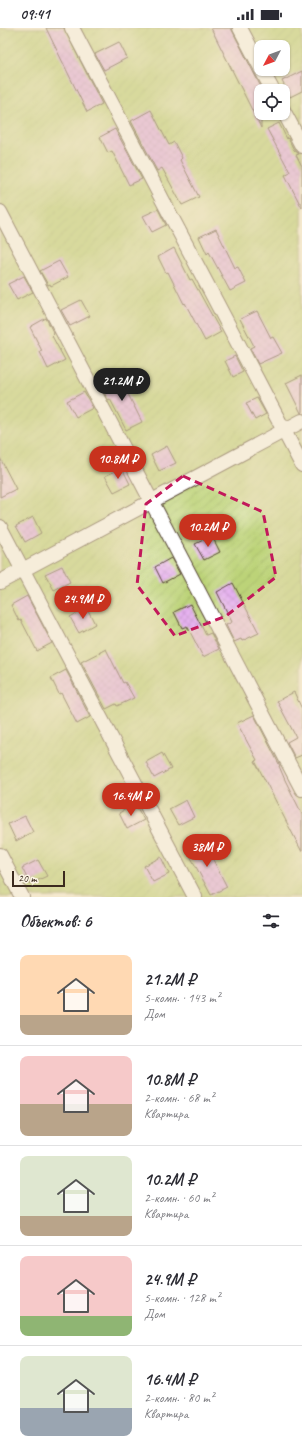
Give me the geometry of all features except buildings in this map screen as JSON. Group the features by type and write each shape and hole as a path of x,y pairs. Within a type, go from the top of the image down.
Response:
{"street":[{"path":"72,28 302,465"},
{"path":"240,28 254,55"},
{"path":"288,120 302,146"},
{"path":"0,212 302,789"},
{"path":"0,582 302,422"},
{"path":"0,527 195,897"},
{"path":"0,855 22,897"}],"highlighted area":[{"path":"183,476 263,512 276,577 226,616 175,636 137,585 146,504"}],"green space":[{"path":"0,28 302,28 302,897 0,897"}]}
